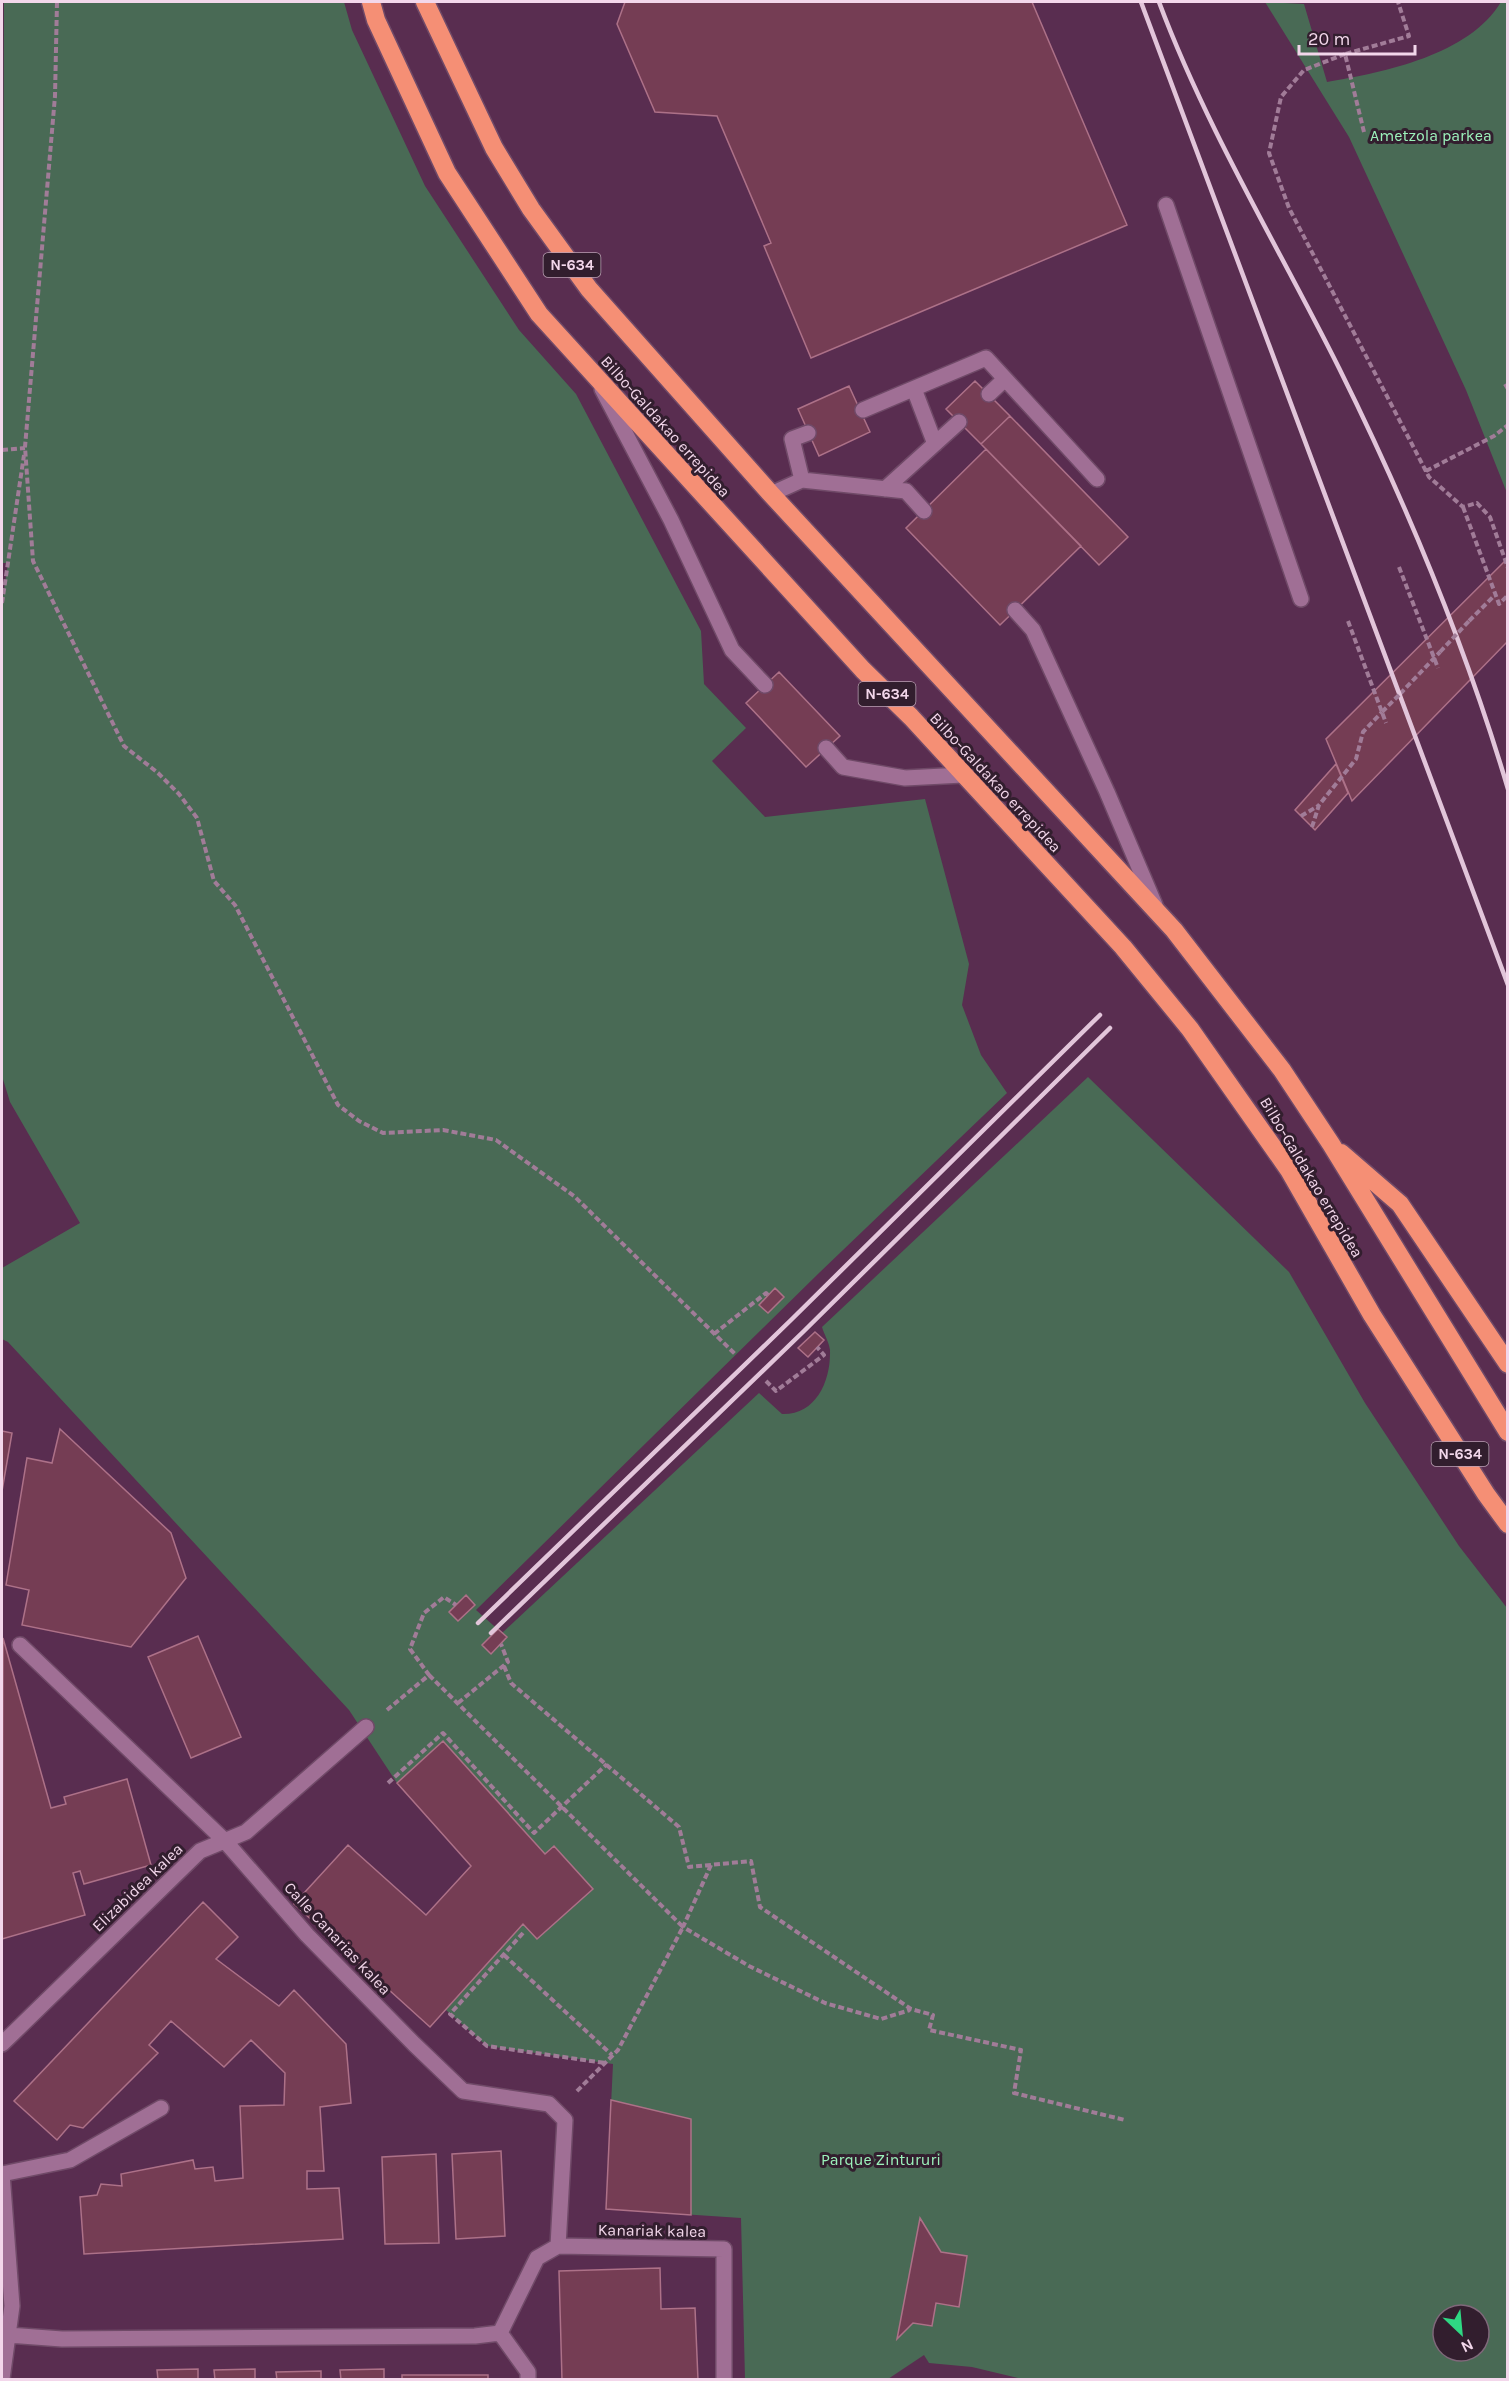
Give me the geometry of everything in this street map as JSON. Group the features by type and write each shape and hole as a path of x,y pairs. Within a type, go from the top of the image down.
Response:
{"highway":[{"name":"Bilbo-Galdakao errepidea","path":"371,2 376,20 447,173 539,314 863,670 1136,962 1241,1098 1289,1170 1414,1383 1508,1524"},
{"name":"Bilbo-Galdakao errepidea","path":"425,2 494,148 531,209 589,289 771,494 1158,914 1229,999 1282,1070 1331,1144 1508,1432"},
{"path":"1331,1144 1400,1204 1508,1364"}],"street":[{"path":"1166,205 1301,599"},
{"path":"863,410 986,358 1097,479"},
{"path":"595,376 671,520 732,651 765,685"},
{"path":"989,394 1005,379"},
{"path":"914,389 935,444"},
{"path":"885,489 959,422"},
{"path":"802,480 792,439 808,433"},
{"path":"771,494 802,480 906,491 924,511"},
{"path":"1015,610 1033,630 1107,792 1158,914"},
{"path":"826,748 843,767 905,778 963,775"},
{"name":"Calle Canarias kalea","path":"20,1645 225,1841 307,1935 463,2091 549,2104 557,2112"},
{"name":"Elizabidea kalea","path":"2,2044 200,1851 246,1832 366,1727"},
{"path":"2,2379 12,2306 2,2174 70,2160 161,2108"},
{"path":"500,2333 537,2258 558,2246 565,2120 557,2112"},
{"name":"Kanariak kalea","path":"558,2246 724,2249 724,2379"},
{"path":"8,2335 62,2339 476,2336 500,2333"},
{"path":"500,2333 528,2372 528,2379"}],"path":[{"path":"2,603 4,571 25,447 55,96 57,2"},
{"path":"1398,2 1409,36 1345,54 1304,70 1281,97 1269,153 1289,208 1429,477 1462,507 1499,604 1508,595"},
{"path":"1345,54 1364,132"},
{"path":"1505,384 1508,390"},
{"path":"1426,471 1494,436 1508,425"},
{"path":"2,450 25,447"},
{"path":"25,447 33,561 124,746 158,773 179,794 197,818 214,881 235,904 338,1105 359,1121 383,1133 443,1130 496,1140 574,1196 735,1354"},
{"path":"1462,507 1478,503 1490,517 1508,568"},
{"path":"1399,567 1438,668"},
{"path":"1301,816 1319,805 1356,759 1363,732 1495,595"},
{"path":"1347,621 1386,723"},
{"path":"1312,827 1319,805"},
{"path":"714,1334 766,1293 768,1295"},
{"path":"766,1381 776,1391 824,1355 817,1347"},
{"path":"456,1605 444,1597 424,1612 410,1649 429,1675 564,1805 683,1927 749,1966 825,2003 881,2019 911,2009"},
{"path":"459,1703 508,1662 501,1644"},
{"path":"504,1666 511,1683 679,1827 689,1867 750,1861 760,1907 911,2009 933,2015 929,2030 1021,2050 1014,2093 1125,2120"},
{"path":"366,1727 429,1675"},
{"path":"388,1783 443,1733 534,1833 607,1764"},
{"path":"557,2112 612,2055 683,1927 711,1865"},
{"path":"524,1933 450,2014 487,2046 605,2063"},
{"path":"504,1954 612,2055"}],"green space":[{"name":"Parque Zintururi","path":"4,2 344,2 352,30 425,186 519,330 576,394 701,631 704,684 746,728 712,761 765,817 925,799 969,964 962,1005 981,1055 1007,1093 819,1273 476,1610 502,1633 759,1393 782,1414 804,1409 819,1394 828,1373 830,1350 822,1327 1088,1077 1289,1272 1365,1403 1459,1546 1507,1608 1507,2379 1026,2380 972,2367 929,2363 924,2355 888,2379 745,2379 741,2218 606,2209 613,2064 487,2046 446,2010 523,1924 537,1939 593,1889 554,1846 545,1854 443,1742 397,1783 349,1710 8,1342 2,1339 2,1268 80,1223 10,1102 2,1076 2,603 8,563 2,563"},
{"name":"Ametzola parkea","path":"1265,2 1304,4 1327,82 1399,66 1447,48 1487,20 1501,2 1507,2 1507,493 1466,390 1349,137"}],"building":[{"path":"625,2 1032,2 1127,225 811,358 764,246 771,243 717,116 655,112 617,24"},
{"path":"975,381 1010,416 981,444 946,409"},
{"path":"849,386 870,432 819,456 798,409"},
{"path":"1010,416 1128,537 1099,565 981,444"},
{"path":"986,449 1081,546 1000,625 906,528"},
{"path":"1508,558 1508,641 1352,801 1326,739"},
{"path":"779,672 840,736 806,767 746,703"},
{"path":"1336,764 1348,793 1315,830 1295,810"},
{"path":"775,1288 784,1297 768,1313 759,1305"},
{"path":"815,1332 824,1340 808,1357 798,1348"},
{"path":"60,1429 171,1533 186,1578 131,1647 22,1625 29,1590 6,1585 27,1458 52,1463"},
{"path":"2,1431 12,1433 2,1491"},
{"path":"466,1595 475,1605 458,1621 449,1612"},
{"path":"498,1629 507,1637 491,1654 482,1645"},
{"path":"198,1636 241,1737 191,1758 148,1657"},
{"path":"3,1638 51,1808 66,1804 64,1797 127,1779 151,1865 84,1884 80,1871 73,1873 85,1915 2,1939"},
{"path":"443,1741 545,1854 554,1846 593,1889 537,1939 523,1924 430,2027 294,1904 348,1845 426,1915 471,1866 397,1783"},
{"path":"203,1902 238,1937 216,1959 279,2006 294,1990 346,2044 351,2103 320,2107 324,2171 307,2171 307,2189 339,2188 343,2239 84,2254 80,2197 97,2195 101,2184 122,2186 121,2174 193,2160 195,2169 213,2167 215,2181 243,2178 240,2106 284,2105 285,2073 251,2040 224,2067 171,2021 149,2045 158,2053 83,2128 70,2125 57,2140 14,2101"},
{"path":"611,2100 691,2119 691,2215 606,2209"},
{"path":"501,2151 505,2236 456,2239 452,2154"},
{"path":"436,2154 439,2243 385,2244 382,2157"},
{"path":"920,2218 941,2252 967,2256 959,2307 936,2303 932,2326 913,2323 897,2339"},
{"path":"660,2268 661,2309 695,2308 698,2380 562,2380 559,2271"},
{"path":"198,2369 198,2380 158,2380 157,2370"},
{"path":"255,2369 255,2380 215,2380 214,2370"},
{"path":"384,2369 384,2380 341,2380 340,2370"},
{"path":"321,2371 321,2380 277,2380 276,2372"},
{"path":"402,2375 488,2375 488,2380 402,2380"}],"railway":[{"path":"1141,2 1508,985"},
{"path":"1159,2 1221,142 1316,322 1388,470 1411,522 1473,681 1508,789"},
{"path":"478,1623 792,1319 1100,1015"},
{"path":"491,1633 804,1331 1110,1028"}]}
